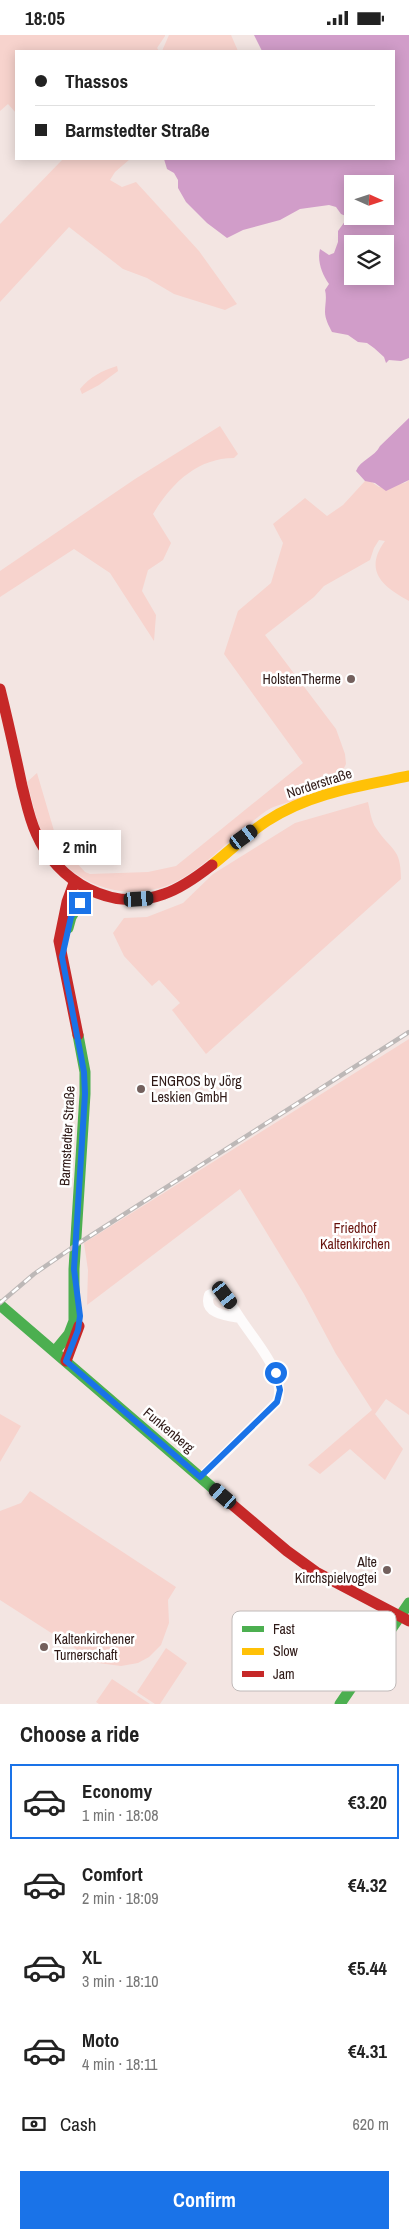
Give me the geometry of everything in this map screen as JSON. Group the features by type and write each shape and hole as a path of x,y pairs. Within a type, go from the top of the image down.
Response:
{"street":[{"path":"0,689 36,835 58,868 74,883 87,891"},
{"name":"Norderstraße","path":"87,891 126,900 152,899 190,881 244,837 282,812 326,794 409,776"},
{"name":"Barmstedter Straße","path":"55,1351 69,1334 74,1321 74,1269 85,1094 84,1072 60,941 67,902 74,883"},
{"name":"Barmstedter Straße","path":"62,957 71,917 87,891"},
{"name":"Barmstedter Straße","path":"66,1361 78,1330 80,1316 75,1288"},
{"name":"Funkenberg","path":"0,1305 200,1477 316,1573 390,1611"},
{"path":"200,1477 279,1398 280,1383 276,1373 240,1318"},
{"path":"396,1631 405,1619 409,1603"},
{"path":"340,1704 350,1691"}],"green space":[{"path":"0,35 165,35 157,48 158,50 15,50 15,112 8,104 0,111"},
{"path":"169,35 231,35 238,50 162,50"},
{"path":"62,160 129,160 115,172 110,180 122,187 136,182 199,251 237,304 225,310 174,294 147,278 123,269 69,227 0,302 0,224"},
{"path":"117,366 118,371 99,385 82,394 80,389 88,381 101,372"},
{"path":"220,426 238,454 234,458 208,463 186,475 168,493 153,514 171,543 163,560 148,570 142,591 156,615 154,641 110,573 74,549 0,597 0,571 135,479"},
{"path":"409,480 409,601 391,590 379,577 376,561 385,541 379,540 370,560 324,586 314,597 265,635 336,729 345,754 346,764 343,770 301,798 266,811 197,869 166,886 146,891 125,891 104,887 85,879 68,868 53,852 37,821 27,782 37,773 57,841 85,872 90,874 148,872 176,866 303,763 224,654 238,611 271,583 283,543 273,524 305,498 327,516 343,505 365,481 370,481 379,487 405,483"},
{"path":"368,802 374,825 397,855 401,869 401,879 206,1054 172,1010 180,1003 159,980 152,986 124,956 113,933 124,918 147,917 183,903 213,874 295,823"},
{"name":"Friedhof Kaltenkirchen","path":"409,1039 409,1415 386,1399 375,1414 403,1449 385,1480 350,1449 320,1474 308,1465 372,1410 336,1354 304,1294 240,1189 87,1305 88,1270 84,1243"},
{"path":"0,1414 21,1426 0,1462"},
{"path":"30,1491 176,1587 168,1600 169,1623 161,1645 149,1657 138,1663 121,1666 98,1663 0,1600 0,1511 21,1503"},
{"path":"166,1648 187,1663 160,1704 155,1704 137,1692"},
{"path":"112,1679 150,1704 99,1704 96,1702"}],"shaded area":[{"path":"254,35 409,35 409,358 401,361 389,360 386,363 384,357 367,343 358,342 348,335 332,332 326,320 325,312 325,290 329,284 324,276 319,258 320,249 329,255 334,253 338,242 338,231 344,223 344,225 394,225 394,175 344,175 344,215 336,207 329,205 300,209 280,220 243,230 227,238 207,223 186,202 178,188 178,180 174,173 167,169 164,160 395,160 395,50 262,50"},
{"path":"409,418 409,480 386,491 375,483 365,481 356,471 358,467 375,453"}],"railway":[{"path":"0,1303 34,1274 76,1245 409,1032"}],"traffic: fast":[{"path":"68,928 71,917 87,891"},
{"path":"55,1351 69,1334 74,1321 74,1269 85,1094 85,1072 78,1035"},
{"path":"0,1305 222,1496"},
{"path":"396,1622 409,1603"},
{"path":"340,1704 349,1691"}],"traffic: slow":[{"path":"212,865 260,826 283,811 317,797 354,787 409,776"}],"traffic: jam":[{"path":"0,689 22,786 36,833 45,850 72,879 88,889 106,896 144,899 164,894 177,888 212,865"},
{"path":"74,883 67,902 59,941 78,1035"},
{"path":"66,1361 79,1326"},
{"path":"222,1496 287,1551 316,1572 390,1611"},
{"path":"396,1614 409,1621"}],"place":[{"name":"HolstenTherme","path":"351,679"},
{"name":"ENGROS by Jörg Leskien GmbH","path":"141,1089"},
{"name":"Alte Kirchspielvogtei","path":"387,1570"},
{"name":"Kaltenkirchener Turnerschaft","path":"44,1647"}],"route":[{"path":"80,903 71,917 62,957 84,1072 85,1094 74,1269 80,1316 78,1330 66,1361 200,1477 277,1402 280,1383 276,1373"}]}
